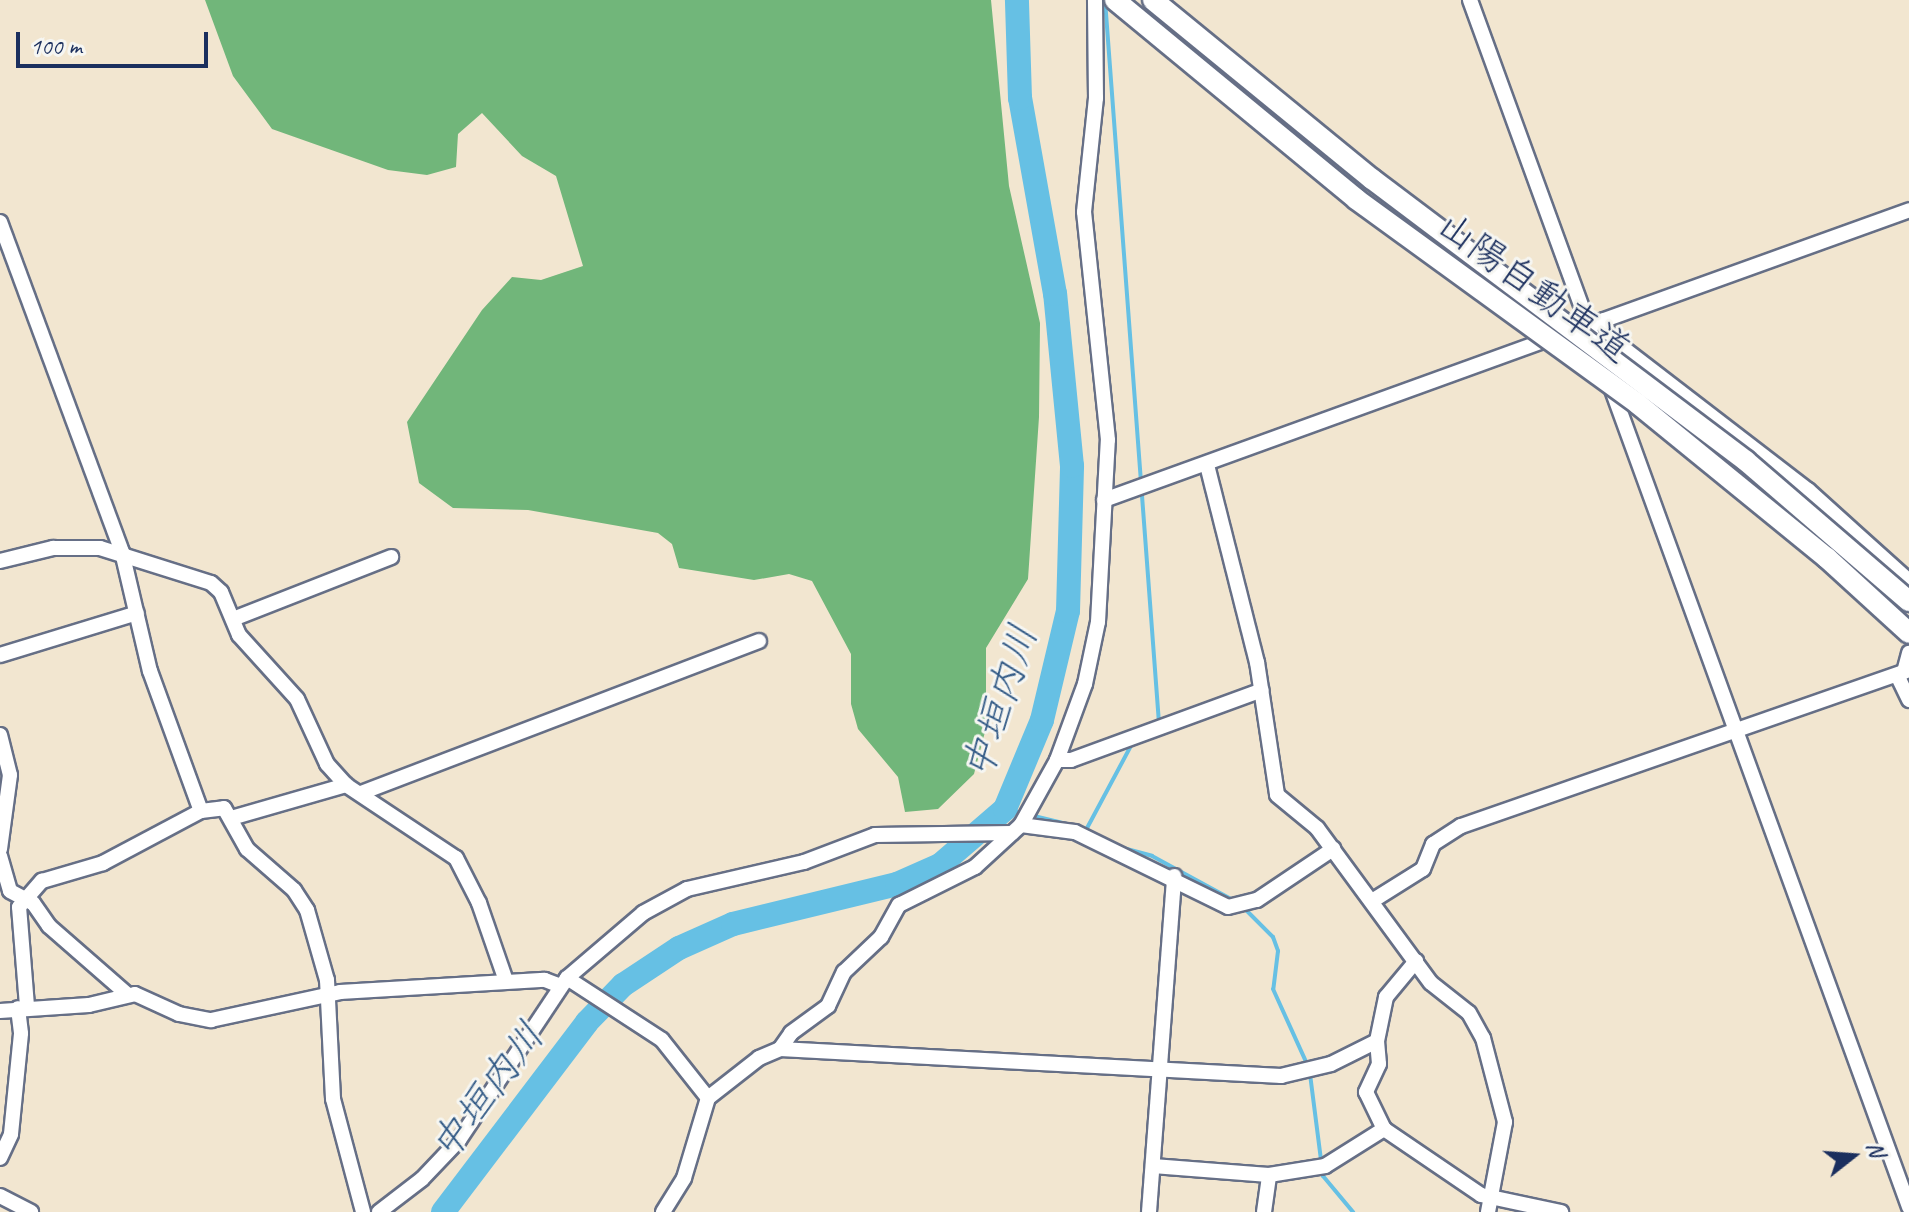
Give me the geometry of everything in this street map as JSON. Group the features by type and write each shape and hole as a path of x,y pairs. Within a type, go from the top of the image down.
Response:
{"highway":[{"name":"山陽自動車道","path":"1115,0 1356,199 1662,424 1827,558 1909,633"},
{"name":"山陽自動車道","path":"1153,0 1372,179 1746,461 1909,601"}],"street":[{"path":"780,1049 791,1033 828,1006 844,972 881,937 899,905 975,867 1013,829 1057,760 1094,649 1107,405 1084,212 1096,98 1095,0"},
{"path":"1470,0 1909,1207"},
{"path":"1104,500 1909,210"},
{"path":"0,222 122,552 150,671 201,811"},
{"path":"1604,320 1609,337 1808,490 1909,581"},
{"path":"1603,366 1622,347"},
{"path":"1207,465 1262,690 1277,795 1300,810 1333,849 1431,983 1469,1013 1489,1054 1505,1122 1490,1206"},
{"path":"0,561 63,548 122,552 211,583 221,592 252,652 297,699 327,764 346,785 456,858 479,903 506,981"},
{"path":"233,619 391,557"},
{"path":"0,655 137,613"},
{"path":"361,793 759,641"},
{"path":"1909,653 1903,672 1909,700"},
{"path":"1372,901 1423,869 1433,844 1461,826 1903,672"},
{"path":"1057,760 1071,760 1262,690"},
{"path":"0,735 10,775 0,849"},
{"path":"231,818 346,785"},
{"path":"0,1158 11,1134 21,1033 19,907 42,881 103,863 201,811 224,808 247,849 294,890 307,910 329,993 333,1099 363,1212"},
{"path":"379,1212 422,1179 459,1140 567,982 643,913 687,889 804,862 875,835 1013,829 1075,832 1241,905 1333,849"},
{"path":"0,856 10,891 26,900 127,994"},
{"path":"1149,1212 1174,876"},
{"path":"1416,961 1386,997 1377,1041 1379,1064 1366,1092 1384,1129 1490,1206 1561,1212"},
{"path":"0,1011 22,1007 89,1005 127,994 153,999 179,1014 211,1020 329,993 506,981 567,982 633,1018 685,1064 708,1098"},
{"path":"663,1212 684,1178 708,1098 759,1058 780,1049 1258,1077 1309,1070 1377,1041"},
{"path":"1153,1166 1269,1175 1321,1167 1384,1129"},
{"path":"1264,1212 1269,1175"},
{"path":"0,1196 31,1212"}],"green space":[{"path":"205,0 991,0 1009,186 1040,323 1039,417 1028,579 986,648 986,728 974,774 938,809 905,812 898,777 858,729 851,704 851,654 812,581 789,574 754,580 679,568 672,544 658,533 528,510 453,508 419,483 407,422 482,310 512,277 541,280 583,266 556,176 522,156 482,113 458,134 456,167 427,175 388,170 272,129 233,76"}],"waterway":[{"name":"中垣内川","path":"443,1212 587,1022 623,985 679,948 733,924 897,884 940,865 1005,809 1042,720 1068,611 1072,466 1055,294 1020,98 1017,0"},
{"path":"1105,0 1159,723"},
{"path":"1086,830 1132,744"},
{"path":"1005,809 1075,826"},
{"path":"1123,848 1152,856 1233,900"},
{"path":"1244,908 1273,937 1278,951 1273,989 1308,1066"},
{"path":"1310,1074 1323,1176 1353,1212"}]}
